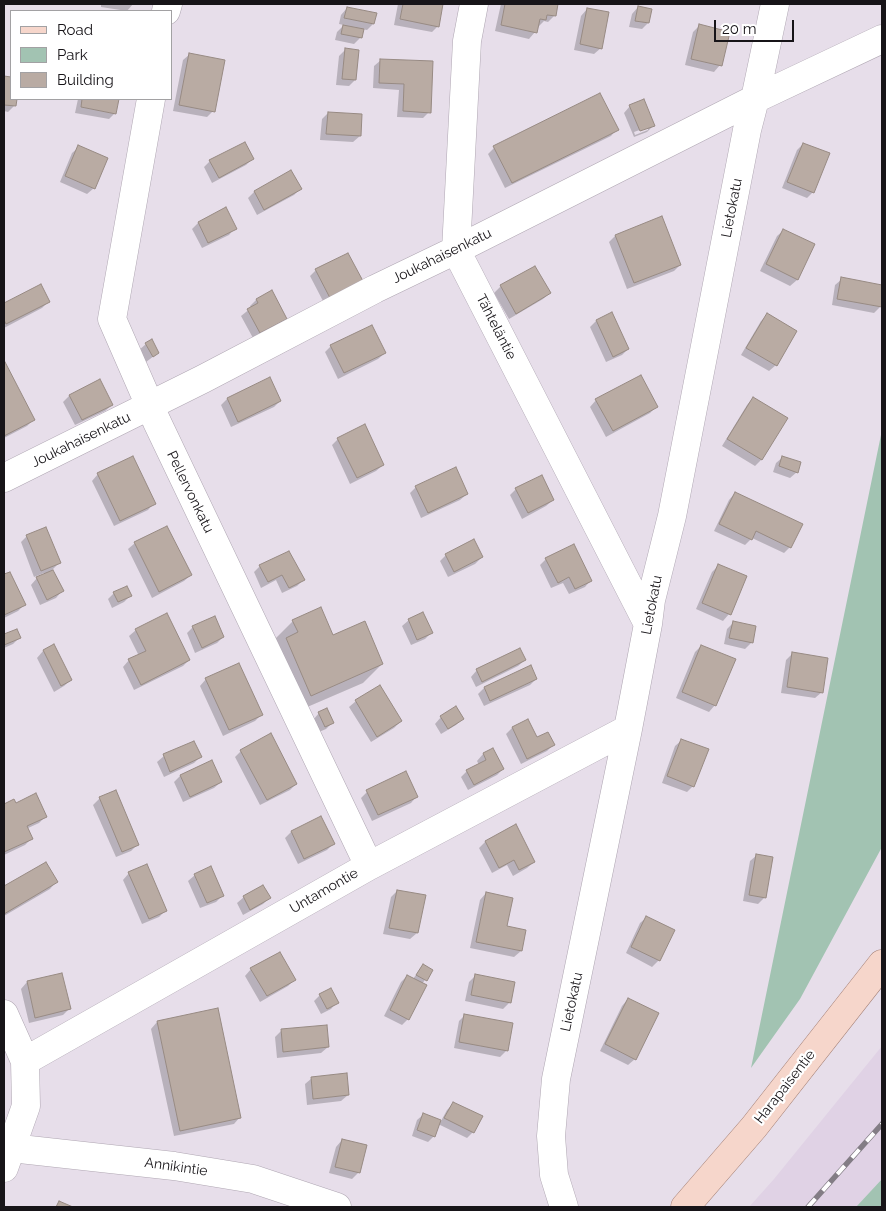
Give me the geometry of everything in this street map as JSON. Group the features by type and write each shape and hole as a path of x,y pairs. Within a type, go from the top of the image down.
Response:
{"main road":[{"name":"Harapaisentie","path":"685,1207 754,1127 882,964"}],"street":[{"path":"456,250 467,41 474,4"},
{"name":"Lietokatu","path":"564,1207 554,1175 550,1136 556,1079 628,729 651,600 672,516 747,130 775,4"},
{"name":"Joukahaisenkatu","path":"4,478 150,406 375,289 755,99 882,39"},
{"name":"Pellervonkatu","path":"151,100 112,319 150,406 369,866"},
{"name":"Tähteläntie","path":"456,250 648,624"},
{"name":"Untamontie","path":"25,1062 369,866 628,729"},
{"path":"4,1014 25,1062 26,1106 7,1158"},
{"name":"Annikintie","path":"7,1158 174,1166 253,1179 338,1207"}],"shaded area":[{"path":"882,1046 882,1179 856,1207 749,1207 774,1179"}],"green space":[{"path":"882,430 882,847 800,999 751,1068"},
{"path":"882,1179 882,1207 856,1207"}],"building":[{"path":"403,4 443,4 439,27 400,19"},
{"path":"505,4 558,4 556,16 547,15 546,20 540,19 537,33 501,25"},
{"path":"638,6 652,9 649,23 635,21"},
{"path":"347,7 377,13 374,24 344,18"},
{"path":"587,8 609,12 602,49 580,44"},
{"path":"699,24 730,32 722,66 691,59"},
{"path":"343,25 364,29 362,38 341,34"},
{"path":"345,48 359,50 356,80 342,79"},
{"path":"189,53 225,60 215,112 179,105"},
{"path":"380,59 433,61 431,113 403,111 404,84 379,83"},
{"path":"4,76 10,77 10,100 17,100 16,106 4,105"},
{"path":"600,93 619,130 512,183 493,146"},
{"path":"644,99 655,126 640,131 629,105"},
{"path":"82,100 119,100 116,114 81,107"},
{"path":"328,112 362,114 361,136 326,134"},
{"path":"245,142 254,159 219,178 209,160"},
{"path":"803,143 830,153 814,193 787,182"},
{"path":"78,145 108,158 95,189 65,176"},
{"path":"291,170 302,189 264,210 254,191"},
{"path":"226,207 237,229 208,243 198,222"},
{"path":"662,216 681,265 634,283 615,235"},
{"path":"783,229 815,244 798,280 766,264"},
{"path":"348,253 363,281 330,298 315,269"},
{"path":"535,266 551,293 516,314 500,285"},
{"path":"841,277 882,285 882,307 837,299"},
{"path":"41,284 50,302 6,324 4,320 4,303"},
{"path":"272,290 287,319 260,333 247,309 258,303 256,299"},
{"path":"612,312 629,349 613,357 596,320"},
{"path":"767,313 797,331 777,366 746,348"},
{"path":"372,325 386,353 344,373 330,345"},
{"path":"152,339 159,353 153,357 145,343"},
{"path":"4,360 35,420 4,436"},
{"path":"641,375 658,407 613,431 595,399"},
{"path":"270,377 281,401 238,422 227,398"},
{"path":"100,379 113,405 82,420 69,395"},
{"path":"753,397 788,418 762,460 727,439"},
{"path":"365,424 384,465 357,478 337,438"},
{"path":"133,456 156,504 120,521 97,473"},
{"path":"782,456 801,462 798,473 779,466"},
{"path":"456,467 468,494 428,513 415,486"},
{"path":"542,475 554,500 528,513 515,488"},
{"path":"735,492 803,524 791,548 756,531 752,540 719,524"},
{"path":"167,526 192,575 159,592 134,542"},
{"path":"46,527 61,563 41,571 26,535"},
{"path":"474,539 483,557 454,572 445,554"},
{"path":"574,544 592,581 575,589 569,577 558,583 545,558"},
{"path":"289,551 305,580 289,588 282,575 268,582 259,565"},
{"path":"718,564 747,576 731,615 702,603"},
{"path":"53,570 64,591 47,600 36,577"},
{"path":"10,572 26,605 4,615 4,574"},
{"path":"127,586 132,596 118,602 113,592"},
{"path":"321,607 333,635 365,621 383,664 311,696 286,638 298,632 292,620"},
{"path":"423,612 433,633 417,640 408,619"},
{"path":"167,613 190,660 141,685 128,659 146,651 135,629"},
{"path":"215,616 224,637 202,648 192,626"},
{"path":"733,621 756,626 753,643 729,638"},
{"path":"17,629 21,638 4,645 4,634"},
{"path":"54,644 72,680 61,686 43,650"},
{"path":"701,645 736,659 716,706 682,692"},
{"path":"520,648 526,660 482,682 476,669"},
{"path":"792,652 828,658 823,693 787,687"},
{"path":"239,663 263,715 229,730 205,678"},
{"path":"531,665 537,679 490,701 484,687"},
{"path":"380,685 402,721 377,737 355,700"},
{"path":"456,706 464,719 448,729 440,716"},
{"path":"327,708 334,723 325,727 318,712"},
{"path":"528,719 537,737 548,732 555,745 527,759 512,727"},
{"path":"271,733 297,784 267,800 240,750"},
{"path":"681,739 709,749 694,787 667,776"},
{"path":"194,741 202,757 170,772 163,754"},
{"path":"493,748 504,769 474,785 466,770 486,760 483,753"},
{"path":"212,760 222,782 190,797 180,775"},
{"path":"406,771 418,797 378,815 366,790"},
{"path":"116,790 139,845 122,852 99,797"},
{"path":"36,793 47,817 27,826 33,839 4,852 4,804 14,799 16,803"},
{"path":"321,816 335,844 304,859 291,831"},
{"path":"516,824 535,862 519,870 514,860 499,868 485,841"},
{"path":"756,854 773,857 766,898 749,895"},
{"path":"46,862 58,882 4,914 4,886"},
{"path":"147,864 167,911 149,919 128,872"},
{"path":"211,866 224,896 207,903 194,874"},
{"path":"263,885 271,898 250,910 243,896"},
{"path":"397,890 426,895 418,933 389,928"},
{"path":"486,892 513,898 507,926 526,930 522,951 476,942"},
{"path":"646,916 675,930 660,961 631,947"},
{"path":"280,952 296,980 267,996 250,968"},
{"path":"423,964 433,970 427,981 416,975"},
{"path":"62,973 71,1009 35,1018 27,981"},
{"path":"475,974 515,982 511,1003 471,995"},
{"path":"407,975 427,985 409,1020 390,1010"},
{"path":"331,988 339,1003 327,1009 319,994"},
{"path":"628,998 659,1013 636,1060 605,1044"},
{"path":"218,1008 241,1118 180,1131 157,1021"},
{"path":"464,1014 513,1023 508,1051 459,1042"},
{"path":"327,1025 329,1047 283,1052 281,1029"},
{"path":"347,1073 349,1095 313,1099 311,1077"},
{"path":"453,1102 483,1116 474,1133 444,1118"},
{"path":"423,1113 441,1120 435,1137 417,1130"},
{"path":"342,1139 367,1145 360,1173 335,1167"},
{"path":"59,1201 73,1207 56,1207"}],"railway":[{"path":"808,1207 882,1124"}]}
